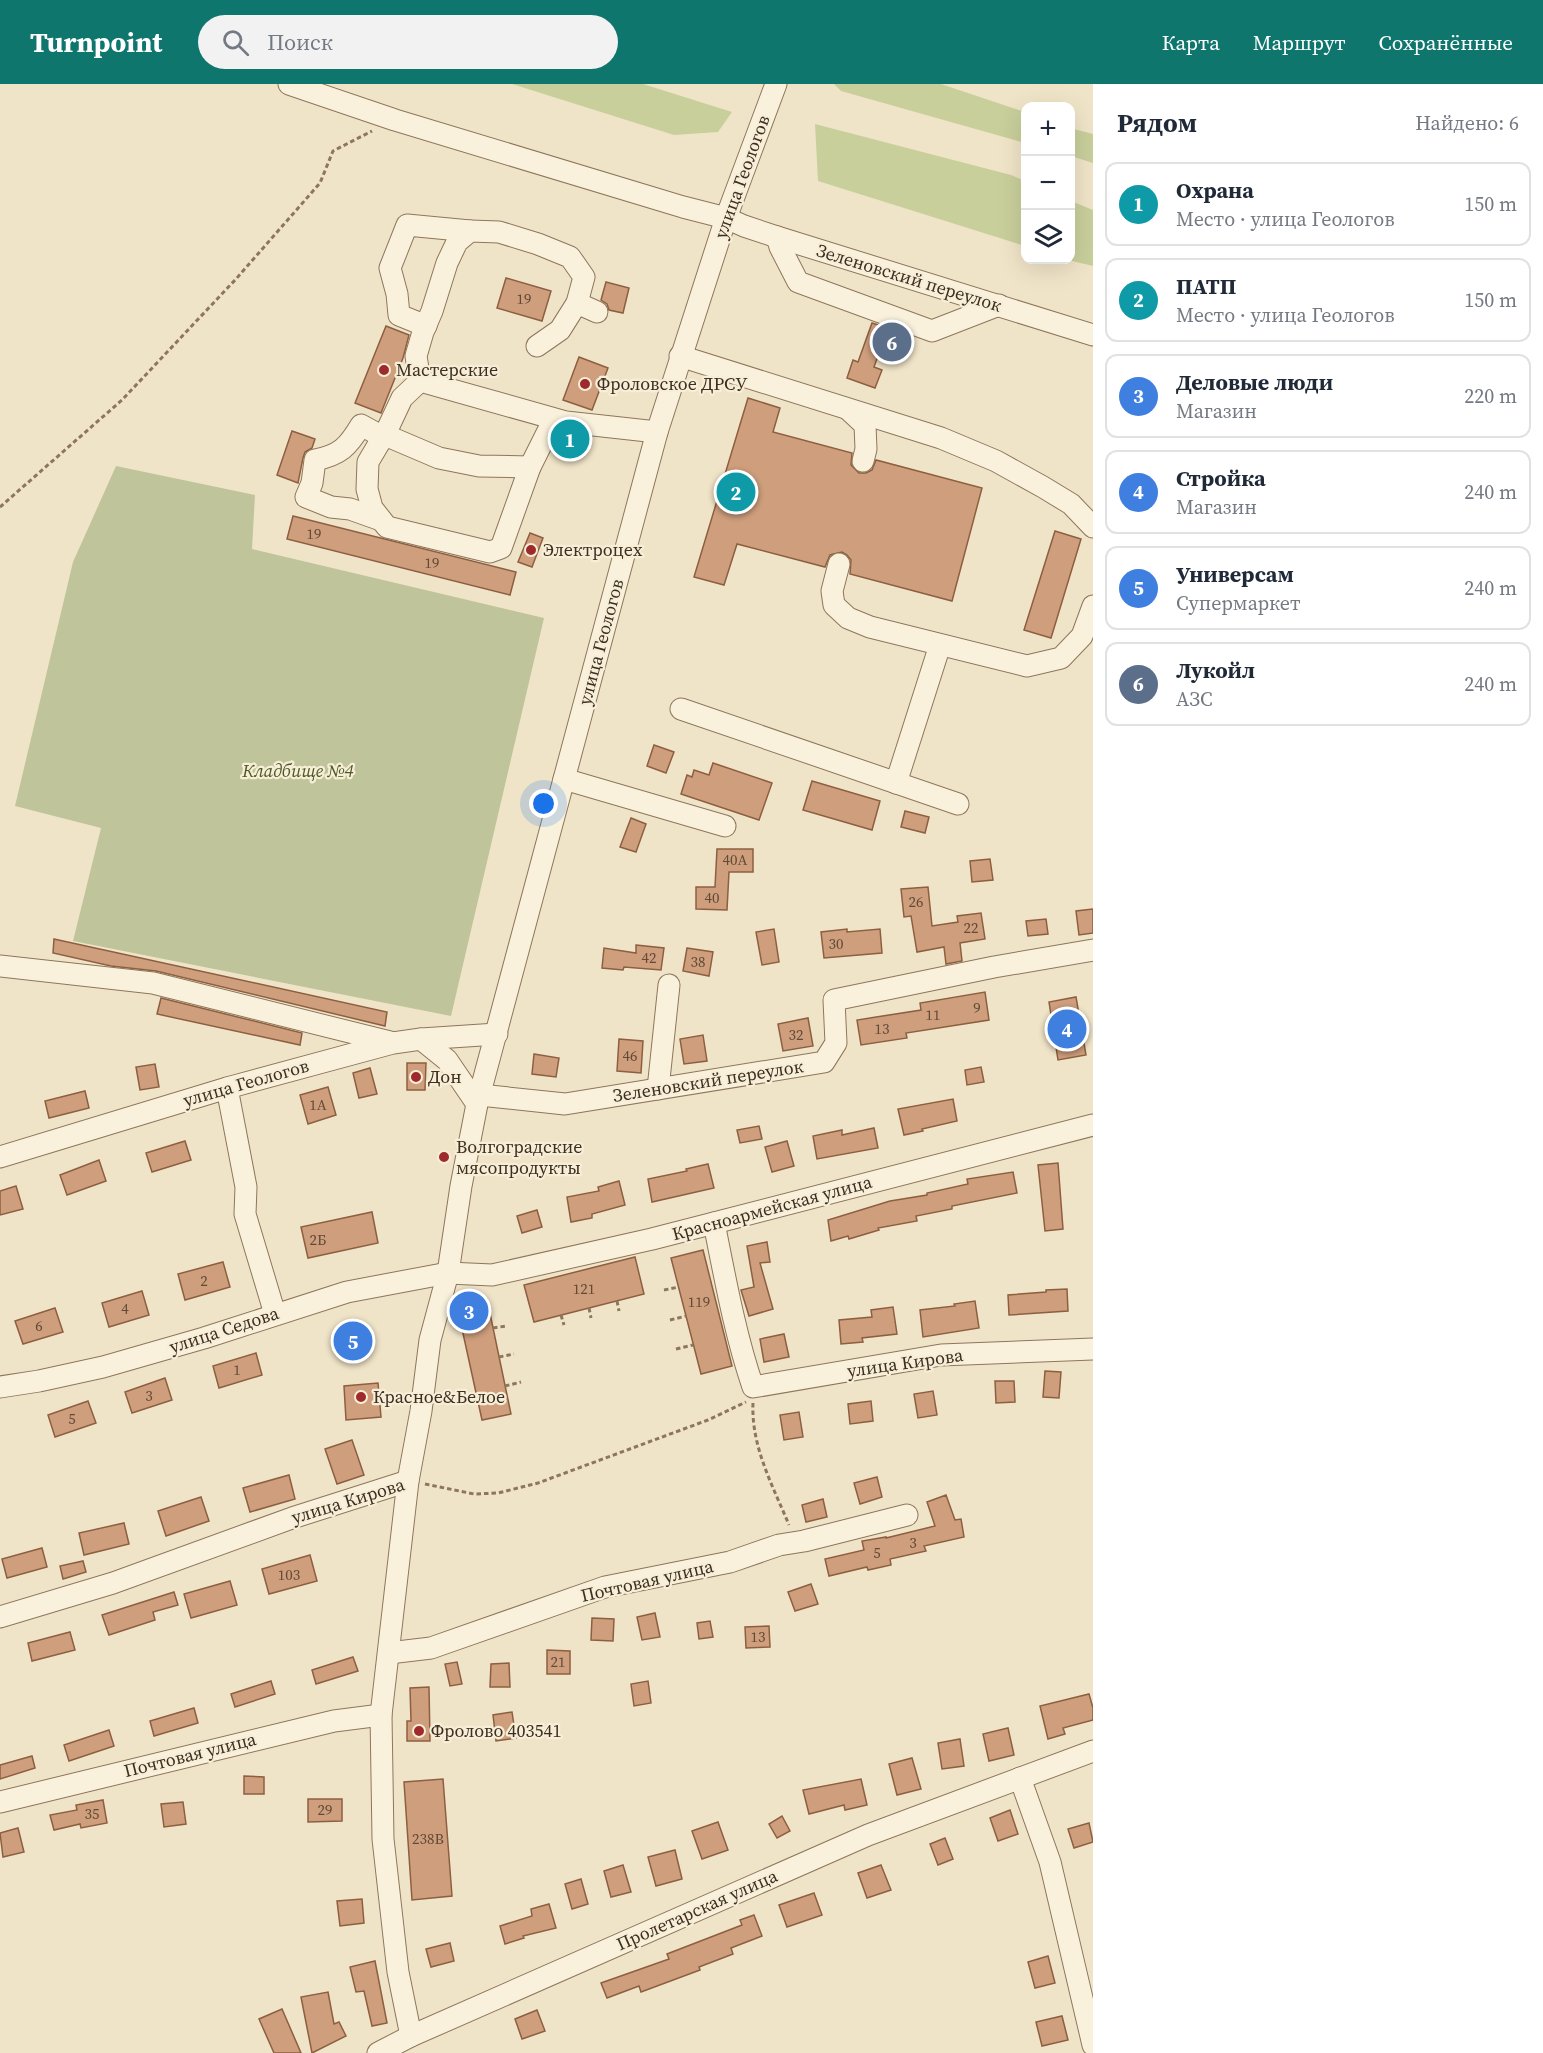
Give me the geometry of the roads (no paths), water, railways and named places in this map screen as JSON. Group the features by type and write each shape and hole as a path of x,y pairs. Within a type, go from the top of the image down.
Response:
{"street":[{"name":"Зеленовский переулок","path":"289,84 395,120 726,218 779,242 999,305 1093,335"},
{"name":"улица Геологов","path":"411,2037 398,1972 383,1839 381,1715 408,1481 421,1411 430,1340 448,1273 461,1186 478,1100 657,432 726,218 776,84"},
{"path":"426,326 399,315 397,294 390,267 407,225 499,232 570,257 584,278 577,303 560,330 537,346"},
{"path":"420,381 417,356 447,263 457,242 470,231"},
{"path":"779,242 798,282 932,331 999,305"},
{"path":"577,303 597,312"},
{"path":"680,356 941,438 996,461 1071,504 1093,527"},
{"path":"420,381 554,418 593,426 657,432"},
{"path":"420,381 402,398 368,462 367,489 372,508 387,527 490,552 501,548 530,467 554,418"},
{"path":"846,408 865,425 867,436 864,461"},
{"path":"381,520 350,509 331,507 306,497 312,483 315,460 332,457 350,444 361,425 383,437 392,438 439,458 479,466 530,467"},
{"path":"839,564 832,591 834,605 848,618 870,627 1027,666 1061,658 1082,636 1093,606"},
{"path":"896,783 940,645"},
{"path":"681,709 958,804"},
{"path":"564,778 725,826"},
{"name":"Зеленовский переулок","path":"478,1100 565,1104 824,1062 836,1043 834,1000 994,967 1093,951"},
{"path":"0,966 27,971 153,983 393,1043"},
{"path":"658,1089 669,985"},
{"name":"улица Геологов","path":"0,1156 227,1088 393,1043 497,1034"},
{"path":"421,1039 447,1060 478,1100"},
{"path":"227,1088 246,1186 246,1214 275,1314"},
{"name":"Красноармейская улица","path":"448,1273 492,1275 652,1239 1093,1125"},
{"name":"улица Кирова","path":"714,1222 729,1300 753,1387 941,1355 1093,1349"},
{"name":"улица Седова","path":"0,1387 103,1367 204,1338 347,1292 448,1273"},
{"name":"улица Кирова","path":"0,1617 112,1583 292,1518 408,1481"},
{"name":"Почтовая улица","path":"389,1653 431,1648 605,1587 730,1562 779,1545 804,1542 907,1515"},
{"name":"Почтовая улица","path":"0,1802 334,1720 381,1715"},
{"name":"Пролетарская улица","path":"378,2053 868,1835 1093,1751"},
{"path":"1020,1778 1050,1862 1093,2045"}],"place":[{"name":"Лукойл","path":"892,342"},
{"name":"Мастерские","path":"384,370"},
{"name":"Фроловское ДРСУ","path":"585,384"},
{"name":"Охрана","path":"570,439"},
{"name":"ПАТП","path":"736,492"},
{"name":"Электроцех","path":"531,550"},
{"name":"Стройка","path":"1067,1029"},
{"name":"Дон","path":"416,1077"},
{"name":"Волгоградские мясопродукты","path":"444,1157"},
{"name":"Деловые люди","path":"469,1311"},
{"name":"Универсам","path":"353,1341"},
{"name":"Красное&Белое","path":"361,1397"},
{"name":"Фролово 403541","path":"419,1731"}],"park label":[{"name":"Кладбище №4","path":"298,771"}]}
